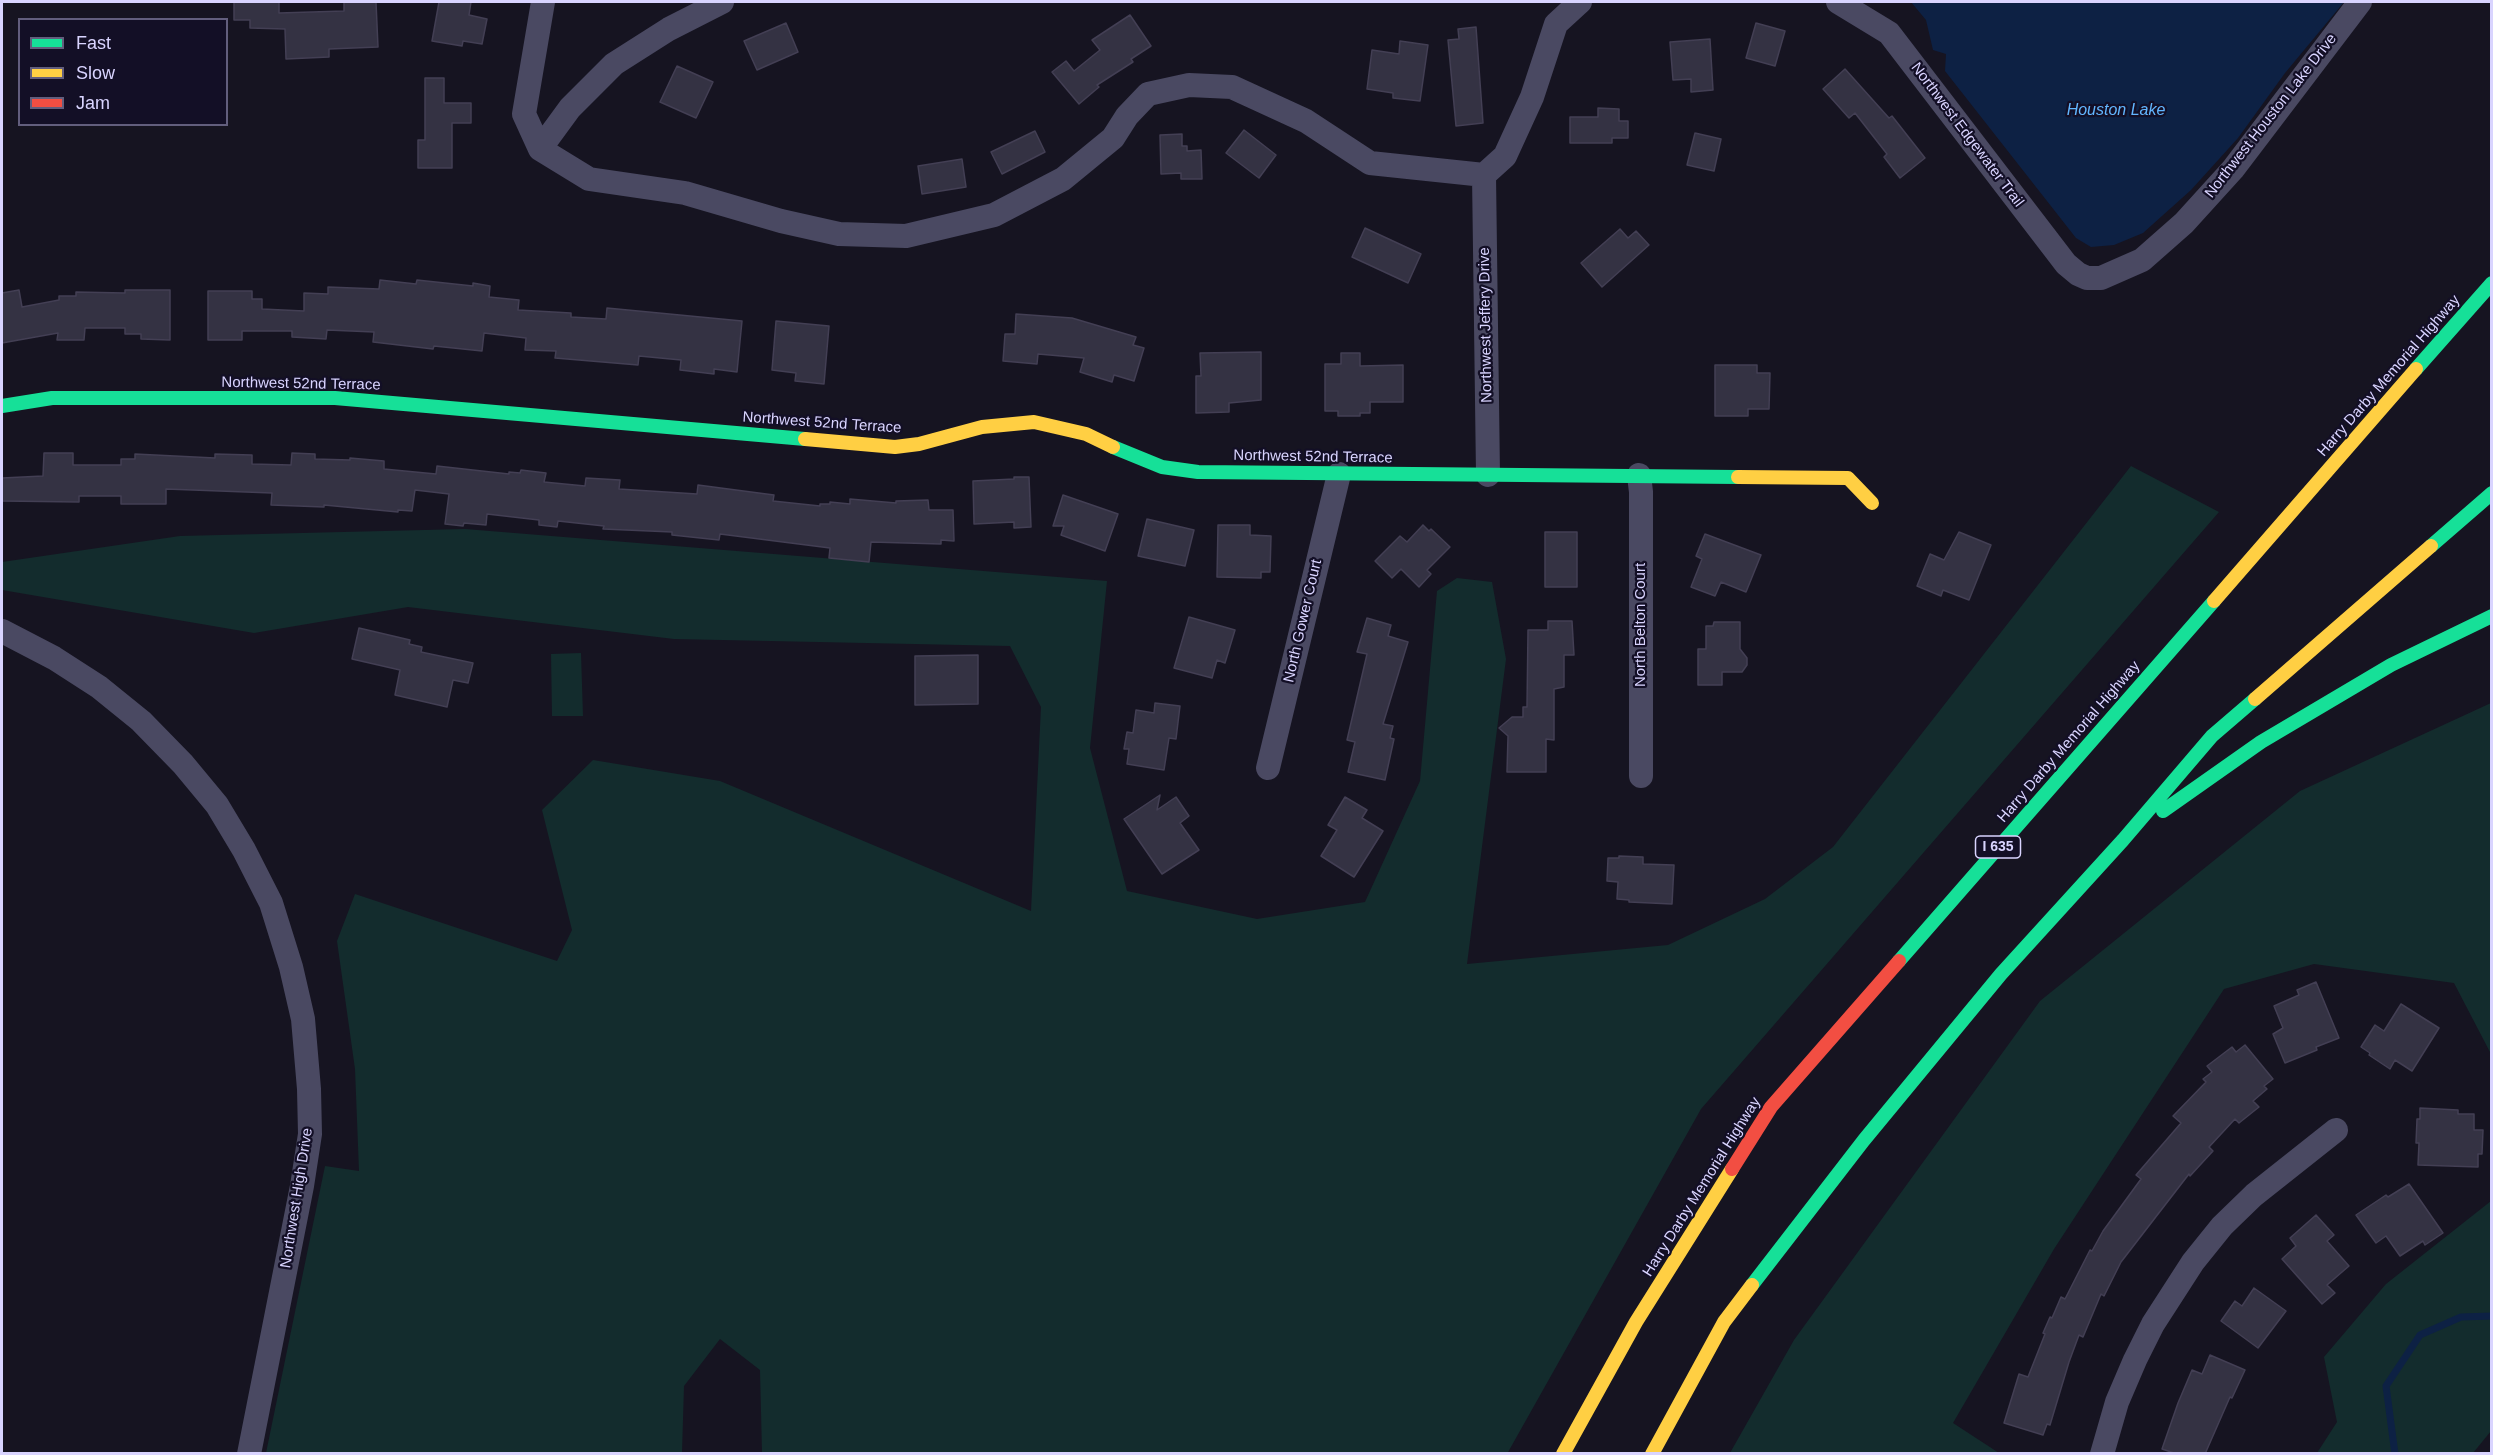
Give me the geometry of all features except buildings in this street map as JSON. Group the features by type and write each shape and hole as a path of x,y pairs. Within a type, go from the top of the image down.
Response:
{"main road":[{"name":"Harry Darby Memorial Highway","path":"1563,1454 1636,1322 1771,1107 2492,283"},
{"name":"Northwest 52nd Terrace","path":"2,406 52,398 334,398 895,447 919,444 982,427 1034,422 1061,426 1086,434 1131,456 1162,467 1197,472 1848,478 1872,503"},
{"path":"1652,1454 1724,1322 1843,1167 2001,974 2123,840 2212,736 2492,493"},
{"path":"2123,840 2261,742 2391,665 2492,616"}],"street":[{"path":"543,2 524,114 540,149 589,179 685,192 781,221 839,234 906,236 994,215 1063,180 1113,138 1127,116 1148,94 1189,85 1232,87 1306,121 1370,164 1484,175 1505,156 1532,97 1556,24 1580,2"},
{"path":"540,149 570,108 614,64 669,29 722,2"},
{"name":"Northwest Edgewater Trail","path":"1838,2 1889,33 2066,264 2087,278"},
{"name":"Northwest Houston Lake Drive","path":"2087,278 2101,278 2142,260 2184,223 2233,170 2360,2"},
{"name":"Northwest Jeffery Drive","path":"1484,175 1488,475"},
{"name":"North Gower Court","path":"1268,768 1339,474"},
{"name":"North Belton Court","path":"1639,475 1641,492 1641,776"},
{"name":"Northwest High Drive","path":"2,631 54,658 99,687 141,721 183,764 217,805 244,850 271,903 291,967 303,1019 310,1134 302,1186 249,1454"},
{"path":"2102,1454 2117,1402 2135,1360 2153,1324 2193,1262 2222,1226 2254,1195 2336,1130"}],"green space":[{"path":"2131,466 2219,512 1701,1109 1507,1454 762,1453 760,1370 720,1339 684,1386 682,1453 266,1453 325,1166 359,1171 355,1069 337,941 355,894 557,961 572,930 542,810 593,760 720,781 1031,911 1041,707 1010,646 674,639 408,607 254,633 2,590 2,562 180,536 465,529 1107,581 1090,748 1127,891 1257,919 1365,902 1420,781 1437,591 1457,578 1492,582 1506,659 1467,964 1668,945 1765,899 1833,847"},
{"path":"581,653 583,716 552,716 551,654"},
{"path":"2491,703 2491,1054 2454,983 2314,964 2224,989 2054,1249 1953,1423 1999,1453 1730,1453 1794,1340 2040,1001 2300,791"},
{"path":"2491,1201 2491,1431 2473,1453 2317,1453 2337,1422 2324,1357 2386,1284"}],"water":[{"name":"Houston Lake","path":"1911,2 2344,2 2285,73 2238,138 2191,190 2143,233 2114,245 2091,247 2076,238 1945,71 1946,54 1933,50 1926,20"}],"waterway":[{"path":"2395,1454 2386,1386 2420,1335 2461,1317 2492,1316"}],"traffic: fast":[{"path":"2416,369 2492,283"},
{"path":"2,406 52,398 335,398 805,439"},
{"path":"1113,447 1162,467 1198,472 1738,477"},
{"path":"2431,546 2492,493"},
{"path":"1899,961 2214,601"},
{"path":"2163,811 2261,742 2391,665 2492,616"},
{"path":"1752,1285 1864,1140 2001,974 2123,840 2212,736 2255,699"}],"traffic: slow":[{"path":"2214,601 2416,369"},
{"path":"805,439 895,447 919,444 982,427 1034,422 1086,434 1113,447"},
{"path":"1738,477 1848,478 1872,503"},
{"path":"2255,699 2431,546"},
{"path":"1563,1454 1636,1322 1732,1169"},
{"path":"1652,1454 1724,1322 1752,1285"}],"traffic: jam":[{"path":"1732,1169 1771,1107 1899,961"}]}
